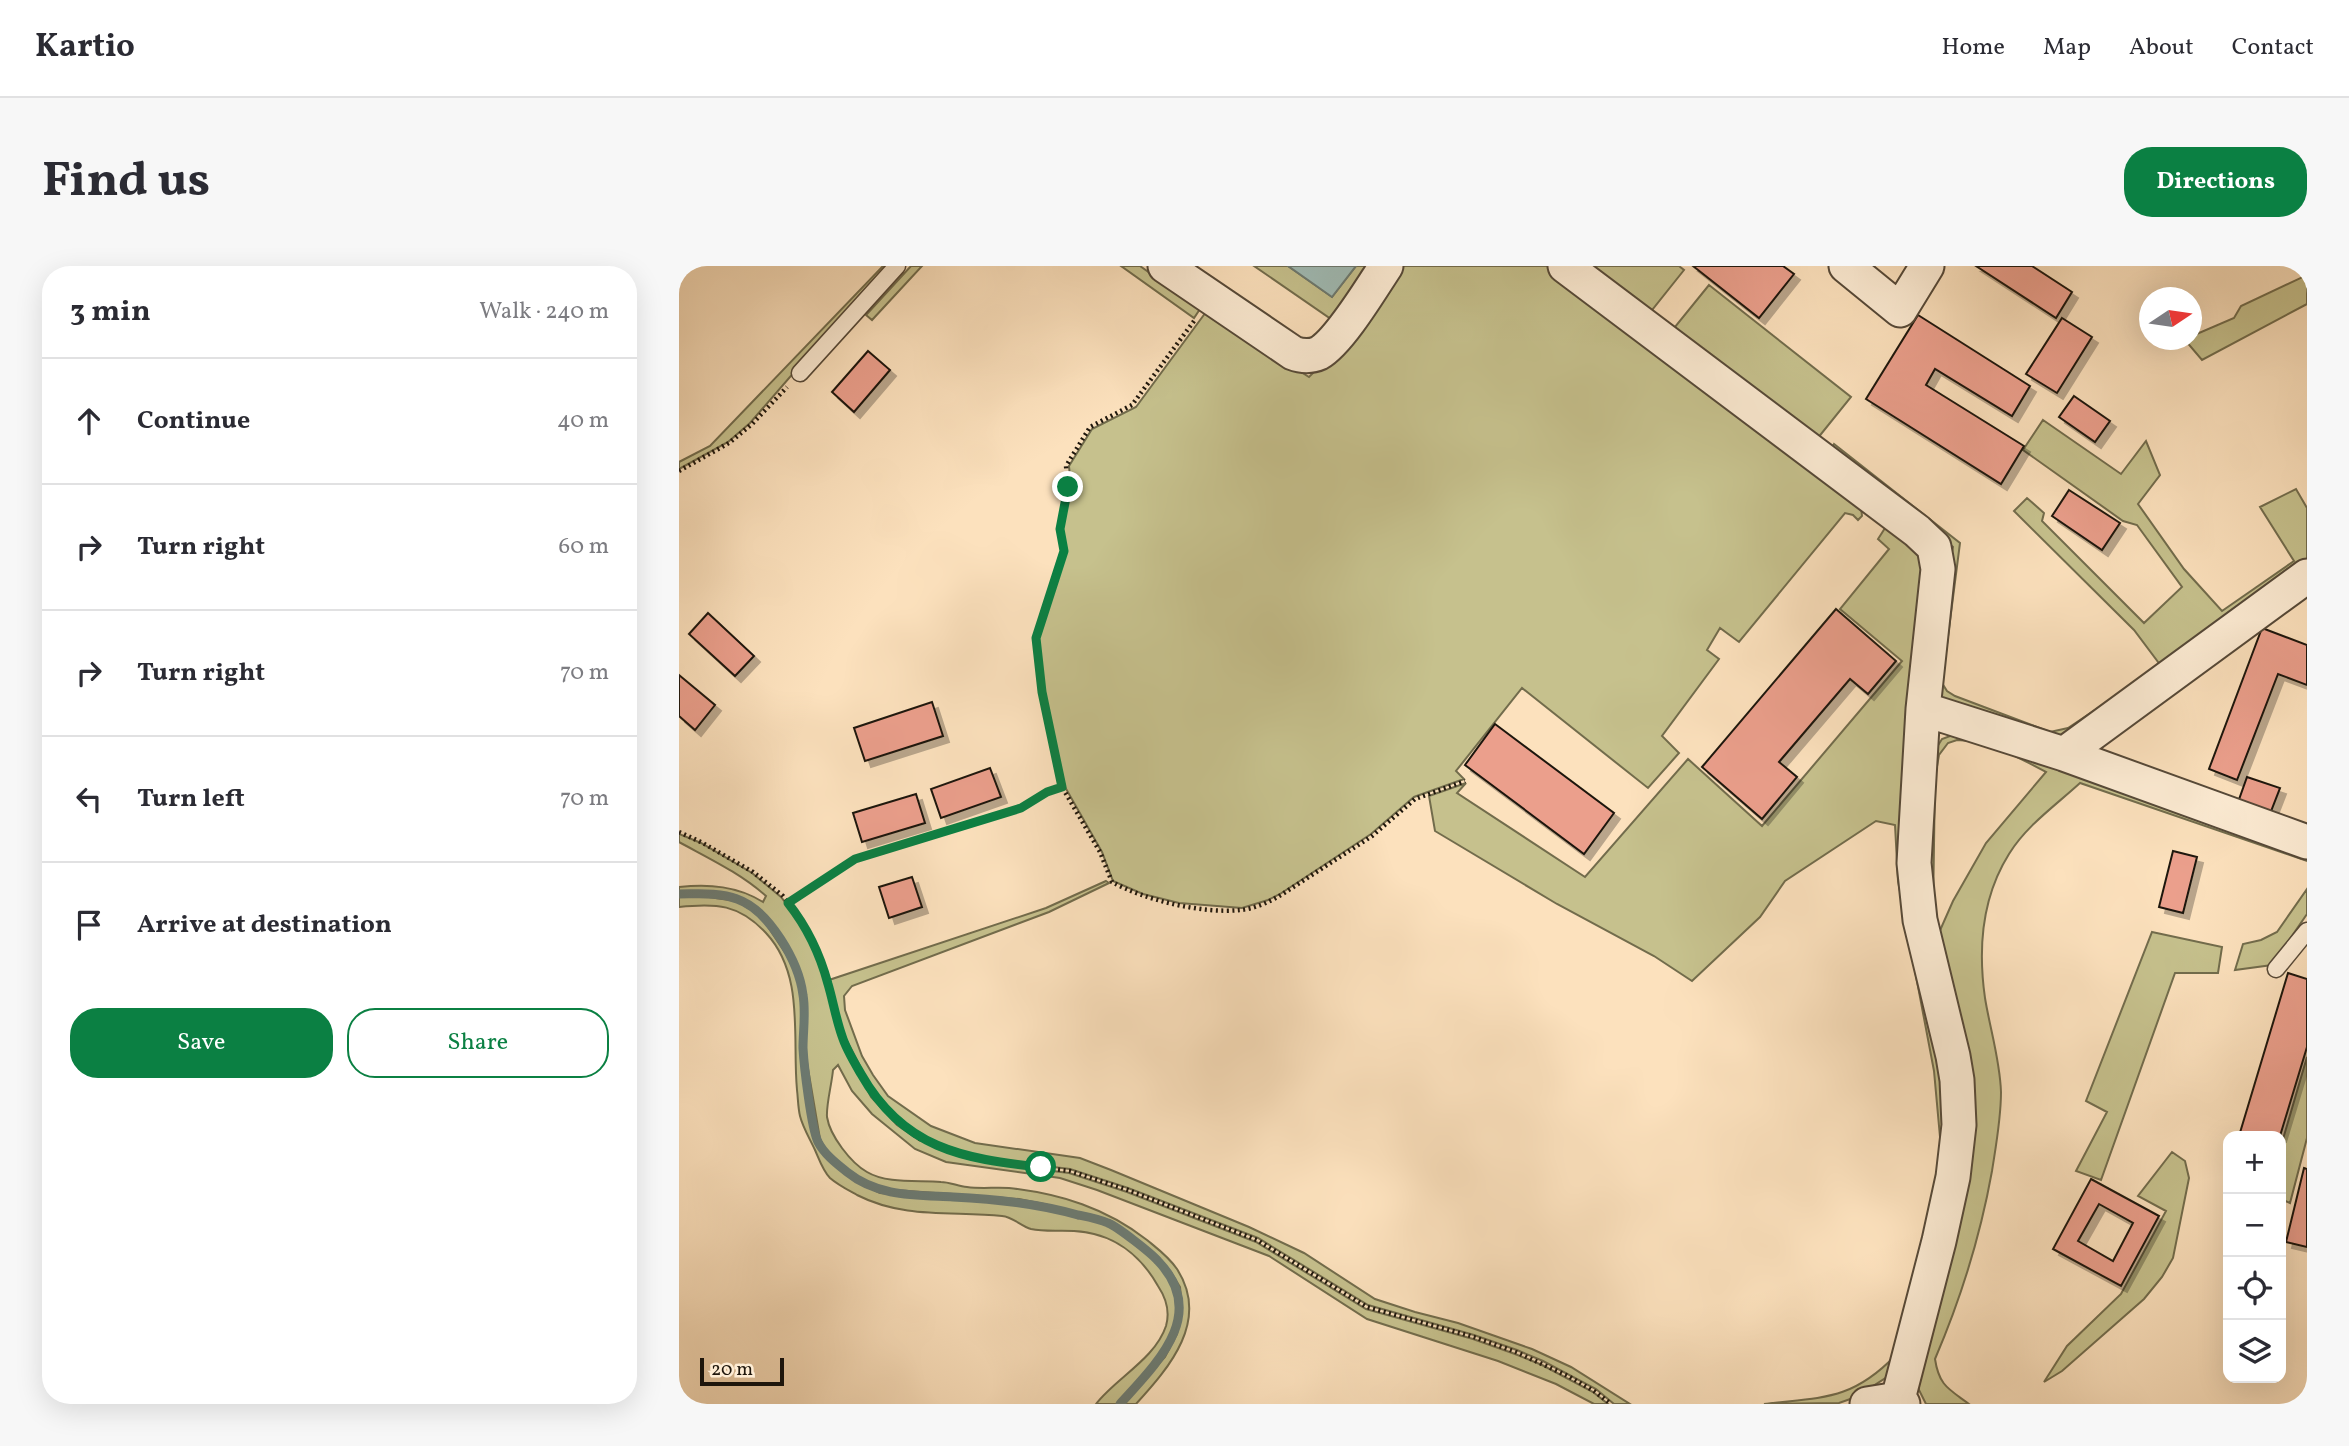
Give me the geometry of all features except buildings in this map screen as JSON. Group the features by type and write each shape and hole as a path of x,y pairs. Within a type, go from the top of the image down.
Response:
{"street":[{"path":"1165,266 1293,353 1304,356 1319,352 1347,324 1386,266"},
{"path":"1565,266 1917,531 1934,547 1938,569 1937,594 1923,709 1914,863 1920,920 1953,1056 1959,1125 1953,1177 1939,1241 1889,1402"},
{"path":"1846,266 1900,310 1927,266"},
{"path":"2064,754 2307,576"},
{"path":"1923,709 2064,754 2307,842"}],"lane":[{"path":"800,373 897,266"},
{"path":"2276,970 2307,931"}],"path":[{"path":"1211,298 1132,405 1090,427 1066,466 1068,487 1060,529 1064,551 1036,638 1042,692 1062,787 1100,852 1112,882 1142,896 1178,905 1242,911 1281,895 1372,836 1415,799 1465,781"},
{"path":"679,471 729,443 752,424 800,373"},
{"path":"788,903 855,859 1021,808 1047,792 1062,787"},
{"path":"679,832 753,872 788,903 800,918 828,980 842,1036 855,1064 873,1096 899,1124 921,1139 966,1156 1070,1171 1128,1190 1257,1240 1367,1307 1516,1352 1585,1386 1611,1404"}],"shaded area":[{"path":"883,266 891,266 750,423 728,442 679,469 679,462 710,446"},
{"path":"911,266 922,266 872,320 866,315"},
{"path":"1121,266 1140,266 1200,309 1194,318"},
{"path":"1254,266 1288,266 1332,297 1356,266 1369,266 1331,319"},
{"path":"1398,266 1548,266 1861,507 1862,516 1858,520 1845,513 1739,642 1720,628 1707,650 1719,659 1662,736 1679,753 1648,788 1522,688 1456,771 1464,779 1414,797 1371,834 1268,900 1242,908 1179,903 1143,894 1113,881 1102,852 1065,787 1044,691 1038,638 1066,551 1062,529 1071,487 1069,466 1092,429 1136,407 1206,312 1309,377 1328,358"},
{"path":"1583,266 1679,266 1684,270 1648,315"},
{"path":"2307,275 2307,304 2202,360 2194,350 2202,350 2202,332 2234,318 2241,306"},
{"path":"1709,285 1851,397 1813,444 1670,333"},
{"path":"2043,420 2121,474 2146,441 2160,475 2138,504 2184,569 2222,611 2294,561 2260,507 2296,489 2307,508 2307,567 2069,741 1941,705 1929,682 1953,547 1831,449 1834,444 1960,543 1942,683 1947,691 2050,732 2068,728 2161,666 2134,630 2014,511 2027,498 2044,513 2042,521 2144,623 2182,587 2137,525 2123,521 2023,450"},
{"path":"1887,525 1915,549 1922,560 1910,760 1950,1135 1900,1334 1942,1159 1934,1071 1898,881 1895,825 1876,821 1785,881 1760,917 1692,981 1654,956 1557,904 1435,831 1429,796 1466,783 1457,793 1585,877 1688,759 1762,826 1902,661 1840,609 1889,549 1878,539"},
{"path":"1958,733 1971,734 2307,852 2307,861 2080,783 2033,825 2009,854 1993,888 1982,942 1985,998 2000,1080 1997,1142 1976,1243 1954,1312 1935,1359 1942,1381 1969,1404 1926,1404 1919,1390 1916,1362 1957,1199 1965,1132 1966,1096 1960,1055 1926,925 1924,849 1929,777 1932,755 1942,739","holes":["1968,741 2003,751 2046,772 1986,843 1953,901 1938,935 1933,911 1935,778 1939,755 1948,743"]},
{"path":"679,834 701,843 752,873 781,897 798,919 814,950 840,1037 871,1097 897,1125 919,1140 966,1158 1069,1173 1127,1192 1256,1242 1366,1309 1473,1339 1515,1354 1593,1392 1608,1404 1594,1404 1556,1384 1498,1361 1367,1319 1269,1256 1097,1190 1060,1178 946,1162 915,1149 872,1114 852,1091 838,1065 833,1070 827,1117 842,1148 867,1172 893,1180 944,1182 972,1188 1009,1188 1047,1194 1082,1204 1131,1229 1174,1265 1186,1288 1189,1306 1182,1342 1173,1358 1136,1404 1123,1404 1165,1357 1177,1334 1182,1307 1180,1287 1171,1272 1152,1252 1111,1221 1019,1199 881,1189 851,1173 827,1152 820,1139 805,1051 806,996 792,955 763,912 738,897 702,892 679,893 679,887 723,887 743,892 763,902 766,896 735,873 679,842"},
{"path":"1106,881 1109,883 1049,912 852,986 844,996 845,1010 862,1056 888,1096 931,1126 975,1143 1080,1158 1249,1227 1304,1253 1375,1299 1458,1323 1532,1349 1571,1367 1630,1404 1614,1404 1596,1389 1517,1350 1368,1305 1258,1238 1128,1188 1070,1169 996,1160 967,1153 921,1137 900,1122 875,1095 844,1035 829,980 1046,908"},
{"path":"2307,889 2307,914 2272,965 2235,970 2243,944 2261,940 2277,932"},
{"path":"702,896 736,901 760,915 788,957 797,977 801,997 801,1051 816,1141 824,1155 848,1176 880,1193 1043,1207 1109,1225 1150,1256 1168,1274 1176,1288 1178,1307 1173,1333 1162,1355 1118,1404 1096,1404 1153,1348 1161,1338 1167,1321 1167,1305 1163,1295 1143,1264 1123,1247 1101,1236 1074,1231 1031,1229 1002,1216 928,1213 892,1208 857,1195 830,1178 821,1165 799,1113 794,1007 787,968 766,933 746,916 716,906 679,907 679,897"},
{"path":"2152,932 2222,947 2218,973 2175,973 2101,1180 2076,1171 2107,1112 2086,1101"},
{"path":"2307,1057 2307,1138 2290,1203 2286,1201 2285,1131"},
{"path":"2172,1152 2185,1161 2189,1178 2173,1258 2144,1299 2062,1371 2044,1382 2067,1346 2121,1294 2166,1211 2138,1196"},
{"path":"1895,1356 1890,1375 1856,1397 1839,1403 1764,1404 1819,1398 1850,1389 1879,1371"}],"water":[{"path":"1288,266 1356,266 1332,297"}],"waterway":[{"path":"679,894 715,894 737,899 760,914 781,939 796,968 803,995 803,1048 815,1134 824,1151 847,1172 871,1186 897,1193 1016,1202 1097,1219 1119,1230 1158,1261 1173,1281 1179,1300 1178,1319 1162,1355 1120,1404"}],"route":[{"path":"1041,1167 966,1156 921,1139 899,1124 873,1096 855,1064 842,1036 828,980 816,949 800,918 788,903 855,859 1021,808 1047,792 1062,787 1042,692 1036,638 1064,551 1060,529 1068,487"}]}
